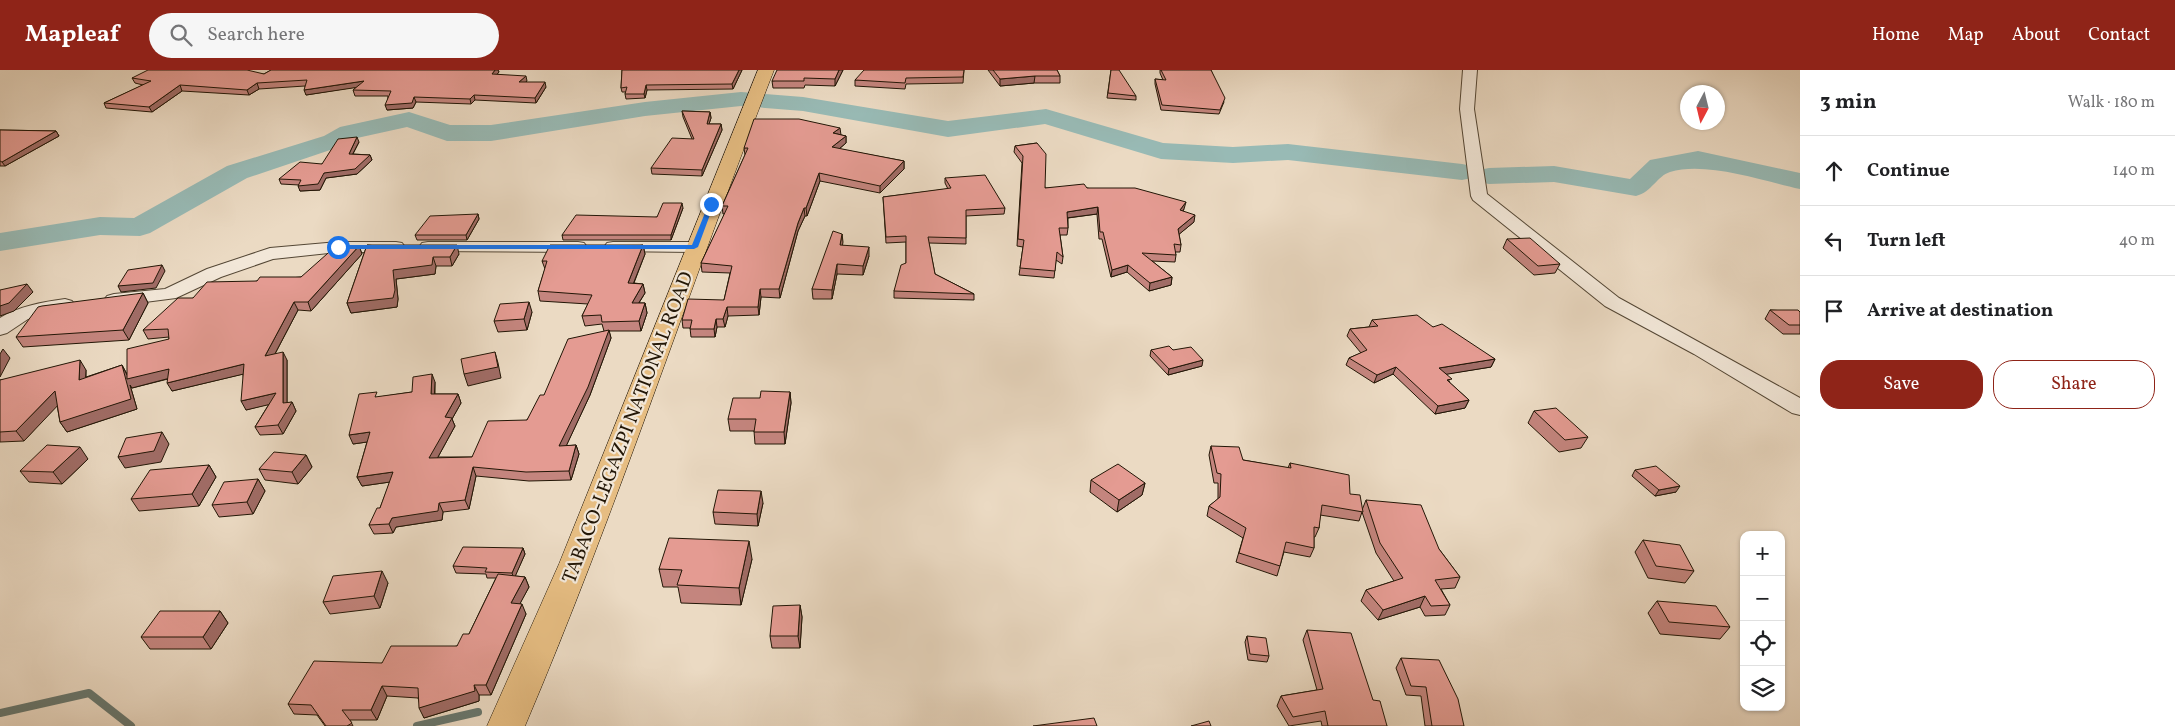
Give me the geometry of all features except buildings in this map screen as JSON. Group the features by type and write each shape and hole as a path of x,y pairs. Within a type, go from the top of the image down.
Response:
{"main road":[{"name":"TABACO-LEGAZPI NATIONAL ROAD","path":"506,726 609,482 694,247 766,70"}],"street":[{"path":"1470,70 1467,109 1479,196 1612,302 1701,350 1800,408"},
{"path":"0,329 5,322 45,308 169,294 214,273 270,254 338,247 694,247"}],"waterway":[{"path":"0,242 100,226 140,227 237,172 333,141 349,132 409,119 447,133 491,133 645,109 741,99 803,104 948,129 1046,116 1161,151 1233,155 1288,152 1462,172"},
{"path":"1489,176 1554,174 1636,188 1659,166 1698,159 1800,181"},
{"path":"0,713 89,693 131,726"},
{"path":"417,726 478,712"}],"route":[{"path":"338,247 694,247 711,204"}]}
